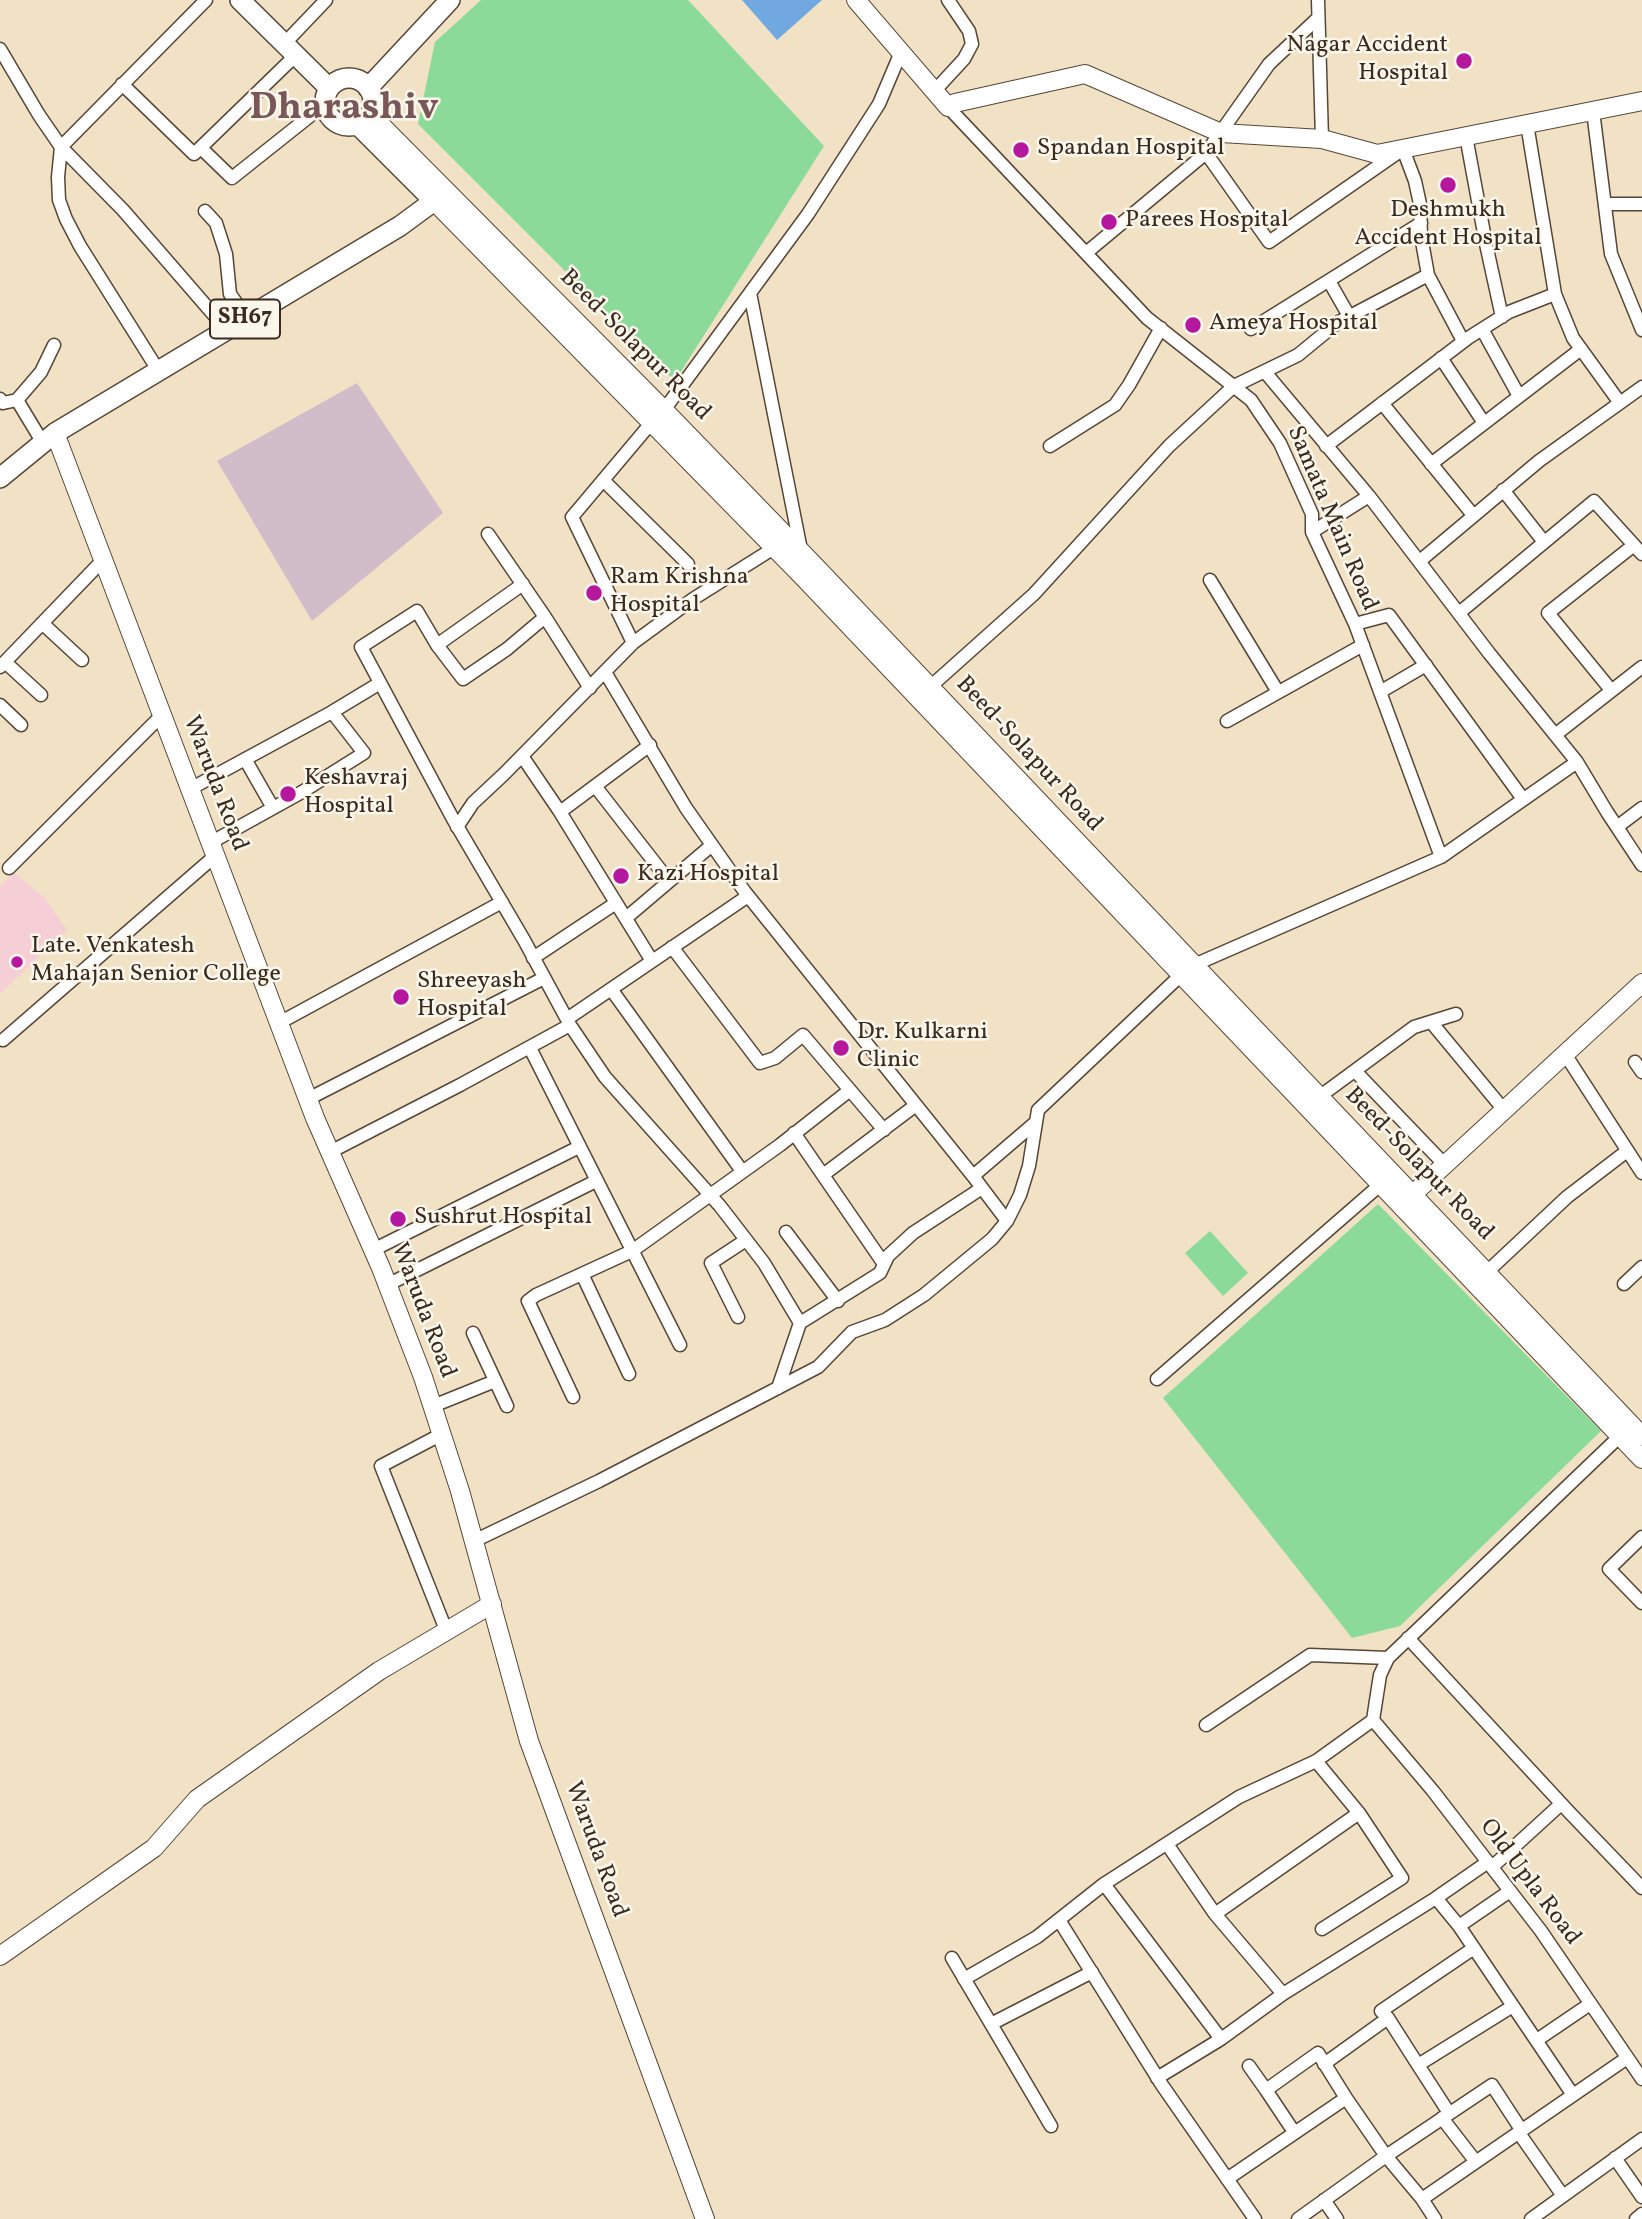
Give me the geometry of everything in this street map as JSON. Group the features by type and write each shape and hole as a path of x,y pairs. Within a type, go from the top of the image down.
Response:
{"main road":[{"path":"240,0 291,49 327,96 331,119 344,126 364,119 373,99 364,84 343,79 327,96"},
{"path":"364,84 443,0"},
{"path":"364,84 450,0"},
{"path":"364,119 435,201"},
{"name":"SH67","path":"0,478 49,438 400,226 435,201"}],"street":[{"path":"158,370 86,256 66,219 59,200 61,147 206,0"},
{"path":"122,84 194,154 291,49 326,0"},
{"path":"856,0 952,105"},
{"path":"866,0 940,85 952,105"},
{"path":"940,85 964,59 972,44 969,31 948,0"},
{"path":"1318,0 1322,139"},
{"path":"1086,253 1206,153 1269,64 1318,18"},
{"path":"0,49 39,116 61,147 139,228 227,330"},
{"path":"633,643 572,517 658,416 808,214 879,104 901,52"},
{"path":"952,105 1085,74 1221,133 1322,139 1377,154 1642,101"},
{"path":"201,148 232,178 327,96"},
{"name":"Samata Main Road","path":"952,105 1147,318 1251,400 1280,443 1312,514 1312,532 1363,645 1441,856"},
{"path":"1592,111 1611,254 1642,330"},
{"name":"Beed-Solapur Road","path":"364,119 658,416 774,548 1187,970 1319,1097 1642,1436"},
{"path":"1527,124 1555,294 1573,338 1620,403"},
{"path":"1466,136 1502,317"},
{"path":"1206,153 1269,242 1403,149"},
{"path":"1403,149 1420,204 1428,275 1464,341"},
{"name":"Beed-Solapur Road","path":"435,201 801,551 930,687 1380,1185 1642,1460"},
{"path":"1605,204 1642,204"},
{"path":"205,211 216,223 226,254 230,294 247,318"},
{"path":"1251,329 1421,223"},
{"path":"930,687 1034,594 1169,446 1234,386 1298,355 1337,323 1428,275"},
{"path":"1329,281 1349,316"},
{"path":"750,293 801,551"},
{"path":"1326,446 1482,329 1502,317 1555,294"},
{"path":"1050,446 1115,405 1161,328"},
{"path":"1482,329 1519,396"},
{"path":"0,399 2,403 17,400 41,372 54,345"},
{"path":"1431,464 1581,349"},
{"path":"1441,358 1484,423"},
{"name":"Samata Main Road","path":"1265,372 1421,560 1459,613 1577,762 1642,865"},
{"path":"1421,560 1539,461 1642,387"},
{"path":"17,400 49,438"},
{"path":"1381,403 1473,515"},
{"name":"Waruda Road","path":"49,438 103,560 308,1099 373,1250 433,1406 474,1541 529,1741 705,2219"},
{"path":"604,481 688,564"},
{"path":"1503,491 1544,542"},
{"path":"1312,532 1369,496"},
{"path":"1459,613 1594,501 1638,550 1548,613 1611,690"},
{"path":"488,534 590,688"},
{"path":"457,827 472,803 633,643 693,599 774,548"},
{"path":"41,695 2,665 103,560"},
{"path":"1210,580 1279,692"},
{"path":"437,645 523,584"},
{"path":"545,617 507,649 463,679 437,645 417,611 361,647 457,827 569,1022 605,1077 709,1194 764,1263 800,1323"},
{"path":"1354,624 1389,615 1523,799"},
{"path":"42,623 82,660"},
{"path":"1227,721 1363,645"},
{"path":"1380,692 1426,665"},
{"path":"1555,735 1642,667"},
{"path":"605,672 686,808 748,896 1007,1221"},
{"path":"190,789 380,683"},
{"path":"0,705 21,725"},
{"path":"3,1040 213,850 273,808 364,752 332,712"},
{"path":"9,868 162,715"},
{"path":"560,812 650,745"},
{"path":"522,756 560,812 652,961"},
{"path":"246,759 273,808"},
{"path":"474,1541 599,1481 818,1367 852,1332 885,1320 923,1295 992,1239 1007,1221 1026,1176 1038,1110 1187,970 1441,856 1577,762"},
{"path":"595,786 669,881"},
{"path":"1617,827 1642,808"},
{"path":"626,918 712,845"},
{"path":"330,1152 530,1048 748,896"},
{"path":"279,1023 502,902"},
{"path":"533,958 616,902"},
{"path":"672,947 760,1063 775,1058 803,1035 884,1130"},
{"path":"308,1099 544,978"},
{"path":"1412,1195 1642,983"},
{"path":"611,989 742,1171"},
{"path":"1319,1097 1415,1027 1456,1014"},
{"path":"1431,1022 1504,1110"},
{"path":"530,1048 680,1345"},
{"path":"1565,1054 1641,1169"},
{"path":"1355,1071 1445,1165"},
{"path":"573,1398 528,1301 632,1251 850,1090"},
{"path":"823,1175 916,1105"},
{"path":"973,1176 1036,1122"},
{"path":"794,1133 884,1264"},
{"path":"373,1250 579,1147"},
{"path":"1487,1272 1567,1197 1627,1151"},
{"path":"387,1285 596,1181"},
{"path":"1157,1379 1380,1185"},
{"path":"778,1388 800,1323 880,1273 888,1256 913,1233 982,1188"},
{"path":"786,1232 838,1301"},
{"path":"738,1317 711,1263 746,1240"},
{"path":"1624,1283 1642,1267"},
{"path":"582,1274 629,1374"},
{"path":"472,1333 507,1406"},
{"path":"433,1406 495,1381"},
{"path":"442,1434 381,1466 446,1630"},
{"path":"964,1979 1037,1937 1104,1884 1239,1797 1316,1761 1373,1720 1380,1675 1388,1658 1620,1436"},
{"path":"1642,1537 1609,1569 1642,1603"},
{"path":"0,1956 154,1848 197,1799 350,1691 492,1604"},
{"path":"1408,1639 1642,1888"},
{"path":"1206,1724 1310,1655 1388,1658"},
{"name":"Old Upla Road","path":"1373,1720 1433,1791 1541,1931 1642,2079"},
{"path":"1316,1761 1359,1812 1402,1878 1322,1930"},
{"path":"1157,2078 1221,2039 1283,1994 1490,1865 1561,1804"},
{"path":"1215,1913 1359,1812"},
{"path":"1167,1844 1215,1913 1283,1994"},
{"path":"1104,1884 1221,2039"},
{"path":"1459,1926 1510,1891"},
{"path":"1436,1898 1459,1926 1573,2095"},
{"path":"1059,1920 1157,2078 1255,2219"},
{"path":"1474,1948 1381,2011 1418,2065 1446,2116 1476,2162"},
{"path":"952,1958 1051,2126"},
{"path":"991,2024 1092,1972"},
{"path":"1537,2040 1590,2004"},
{"path":"1418,2065 1513,2006"},
{"path":"1324,2064 1388,2018"},
{"path":"1266,2090 1318,2053 1386,2156 1435,2219"},
{"path":"1422,2199 1626,2058"},
{"path":"1249,2066 1294,2132"},
{"path":"1298,2219 1492,2085 1563,2196"},
{"path":"1227,2179 1346,2098"},
{"path":"1531,2219 1642,2139"},
{"path":"1615,2158 1642,2197"},
{"path":"1324,2200 1337,2219"},
{"path":"1636,2219 1642,2214"}],"shaded area":[{"path":"357,383 443,513 312,621 217,461"},
{"name":"Late. Venkatesh Mahajan Senior College","path":"14,873 45,898 67,930 0,994 0,886"}],"green space":[{"path":"481,0 688,0 824,146 675,381 418,124 435,42"},
{"path":"1378,1204 1601,1431 1400,1626 1352,1638 1163,1398"},
{"path":"1210,1231 1248,1273 1223,1296 1185,1253"}],"water":[{"path":"742,0 822,0 777,40"}],"place":[{"name":"Nagar Accident Hospital","path":"1464,61"},
{"name":"Spandan Hospital","path":"1021,150"},
{"name":"Deshmukh Accident Hospital","path":"1448,185"},
{"name":"Parees Hospital","path":"1109,222"},
{"name":"Ameya Hospital","path":"1193,325"},
{"name":"Ram Krishna Hospital","path":"594,593"},
{"name":"Keshavraj Hospital","path":"288,794"},
{"name":"Kazi Hospital","path":"621,876"},
{"name":"Late. Venkatesh Mahajan Senior College","path":"17,962"},
{"name":"Shreeyash Hospital","path":"401,997"},
{"name":"Dr. Kulkarni Clinic","path":"841,1048"},
{"name":"Sushrut Hospital","path":"398,1219"}],"district":[{"name":"Dharashiv","path":"344,111"}]}
